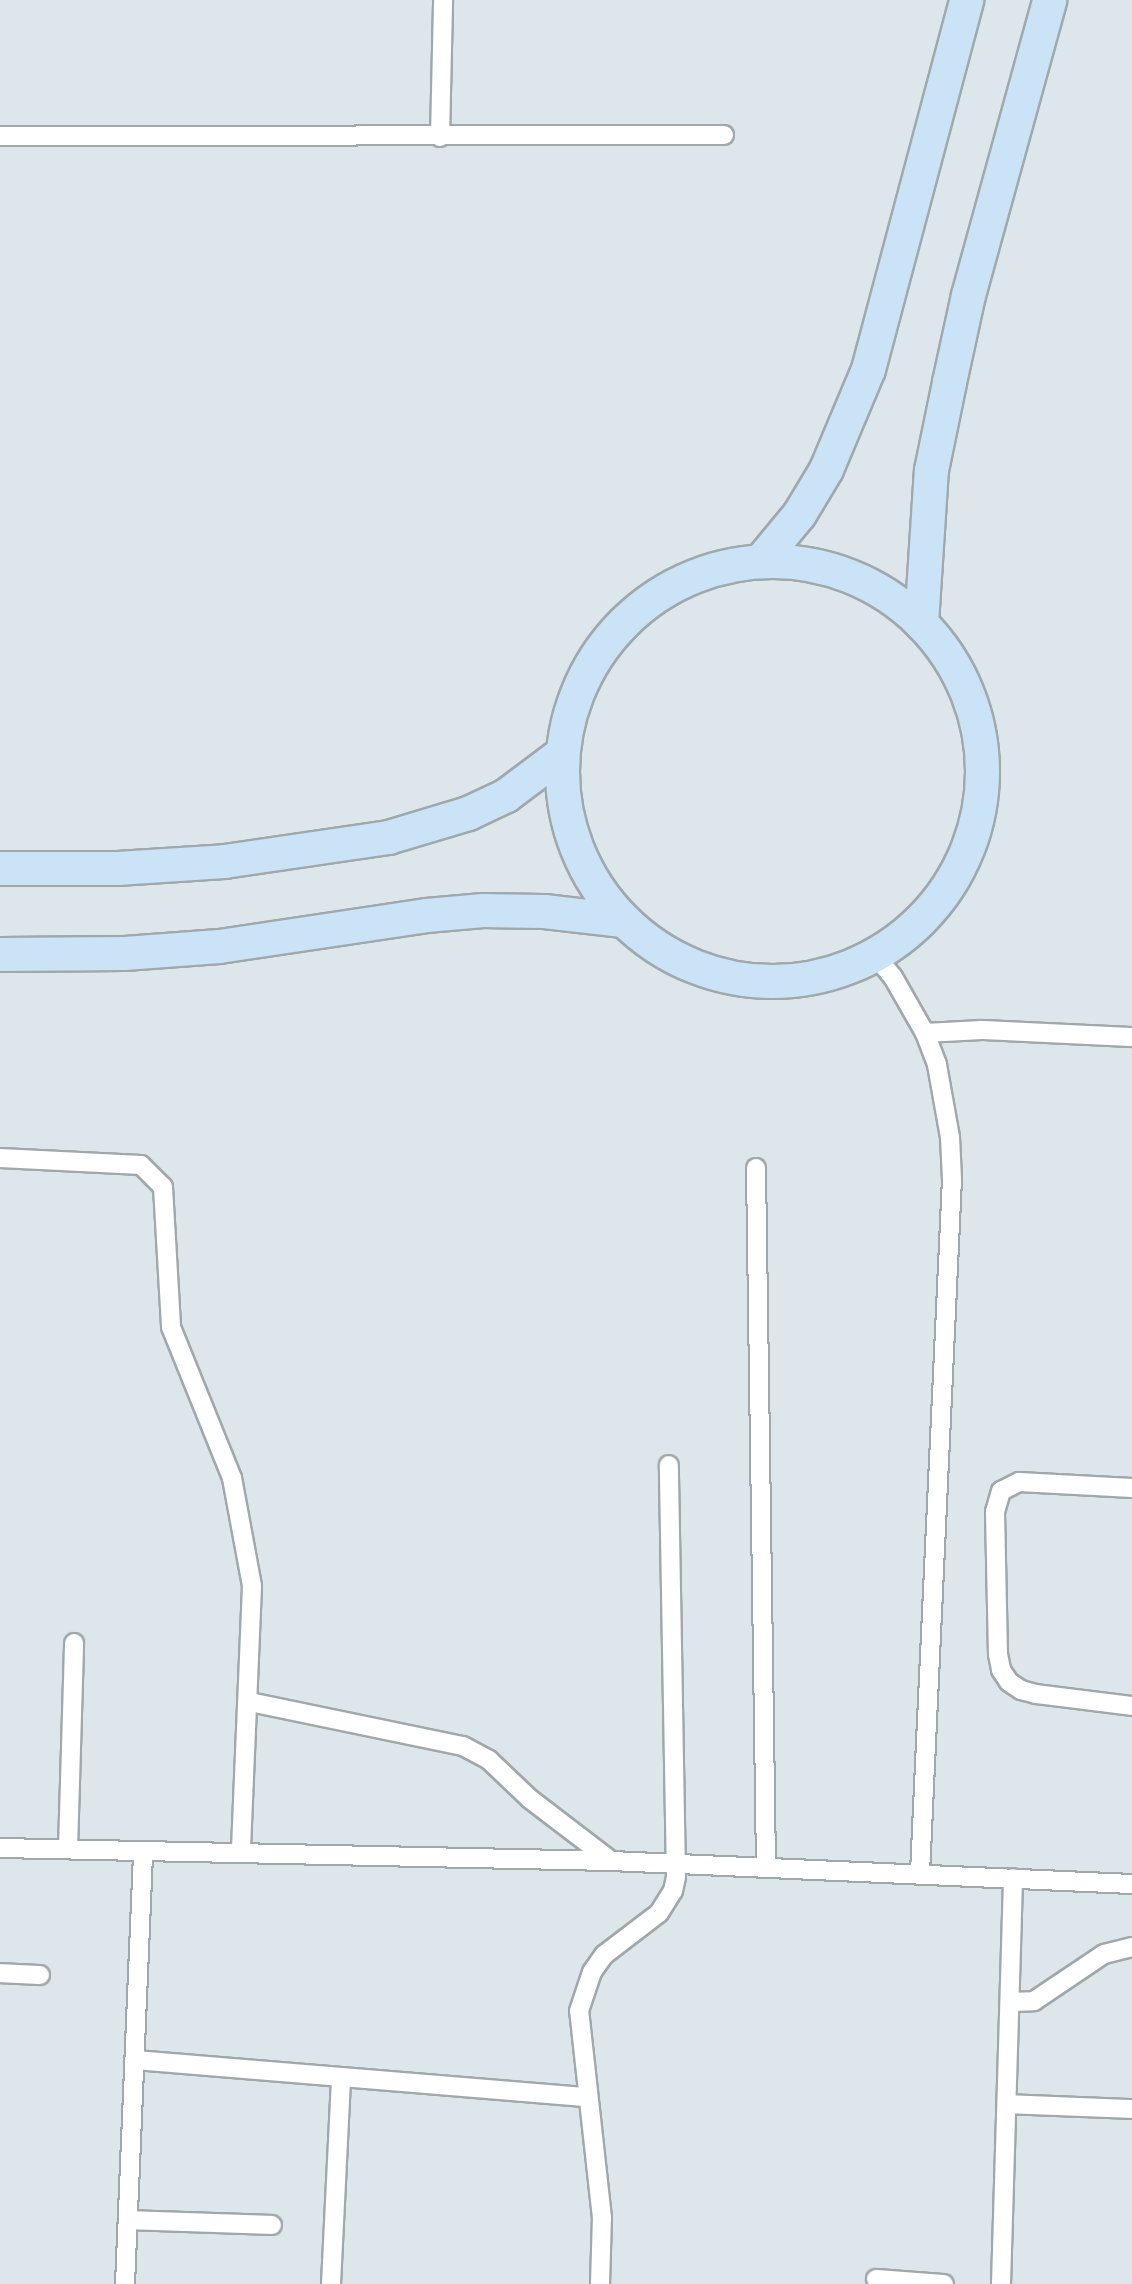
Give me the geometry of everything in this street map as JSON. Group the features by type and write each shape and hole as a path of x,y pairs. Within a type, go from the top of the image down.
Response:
{"main road":[{"path":"760,561 799,514 826,469 868,369 966,0"},
{"path":"921,623 931,470 949,382 968,295 1049,0"},
{"path":"760,561 799,563 847,574 899,603 921,623 955,669 974,712 980,747 978,806 966,851 950,882 904,935 875,955 844,969 811,978 742,980 677,960 622,920 603,897 574,843 565,804 562,753 579,688 594,659 630,617 666,590 696,575 760,561"},
{"path":"0,868 117,868 224,861 388,837 439,824 506,795 562,753"},
{"path":"0,954 124,953 219,946 426,915 483,910 544,911 622,920"}],"lane":[{"path":"440,137 443,0"},
{"path":"0,136 724,135"},
{"path":"875,955 893,977 925,1033 945,1101 952,1179 920,1873"},
{"path":"925,1033 982,1030 1132,1037"},
{"path":"0,1158 141,1165 163,1187 173,1333 232,1478 244,1526 252,1586 250,1702 241,1852"},
{"path":"756,1168 766,1867"},
{"path":"600,2284 602,2218 579,2031 583,1991 604,1955 667,1903 676,1877 669,1465"},
{"path":"1132,1488 1019,1482 1001,1491 995,1512 998,1654 1009,1682 1021,1690 1036,1694 1132,1706"},
{"path":"69,1849 74,1643"},
{"path":"250,1702 463,1746 510,1776 530,1799 611,1861"},
{"path":"0,1848 675,1863 1132,1884"},
{"path":"125,2284 143,1851"},
{"path":"1001,2284 1013,1878"},
{"path":"1010,2002 1034,2001 1104,1954 1132,1947"},
{"path":"0,1973 40,1975"},
{"path":"135,2060 587,2097"},
{"path":"332,2284 341,2077"},
{"path":"1006,2104 1132,2109"},
{"path":"128,2220 272,2224"},
{"path":"876,2279 944,2284"}]}
